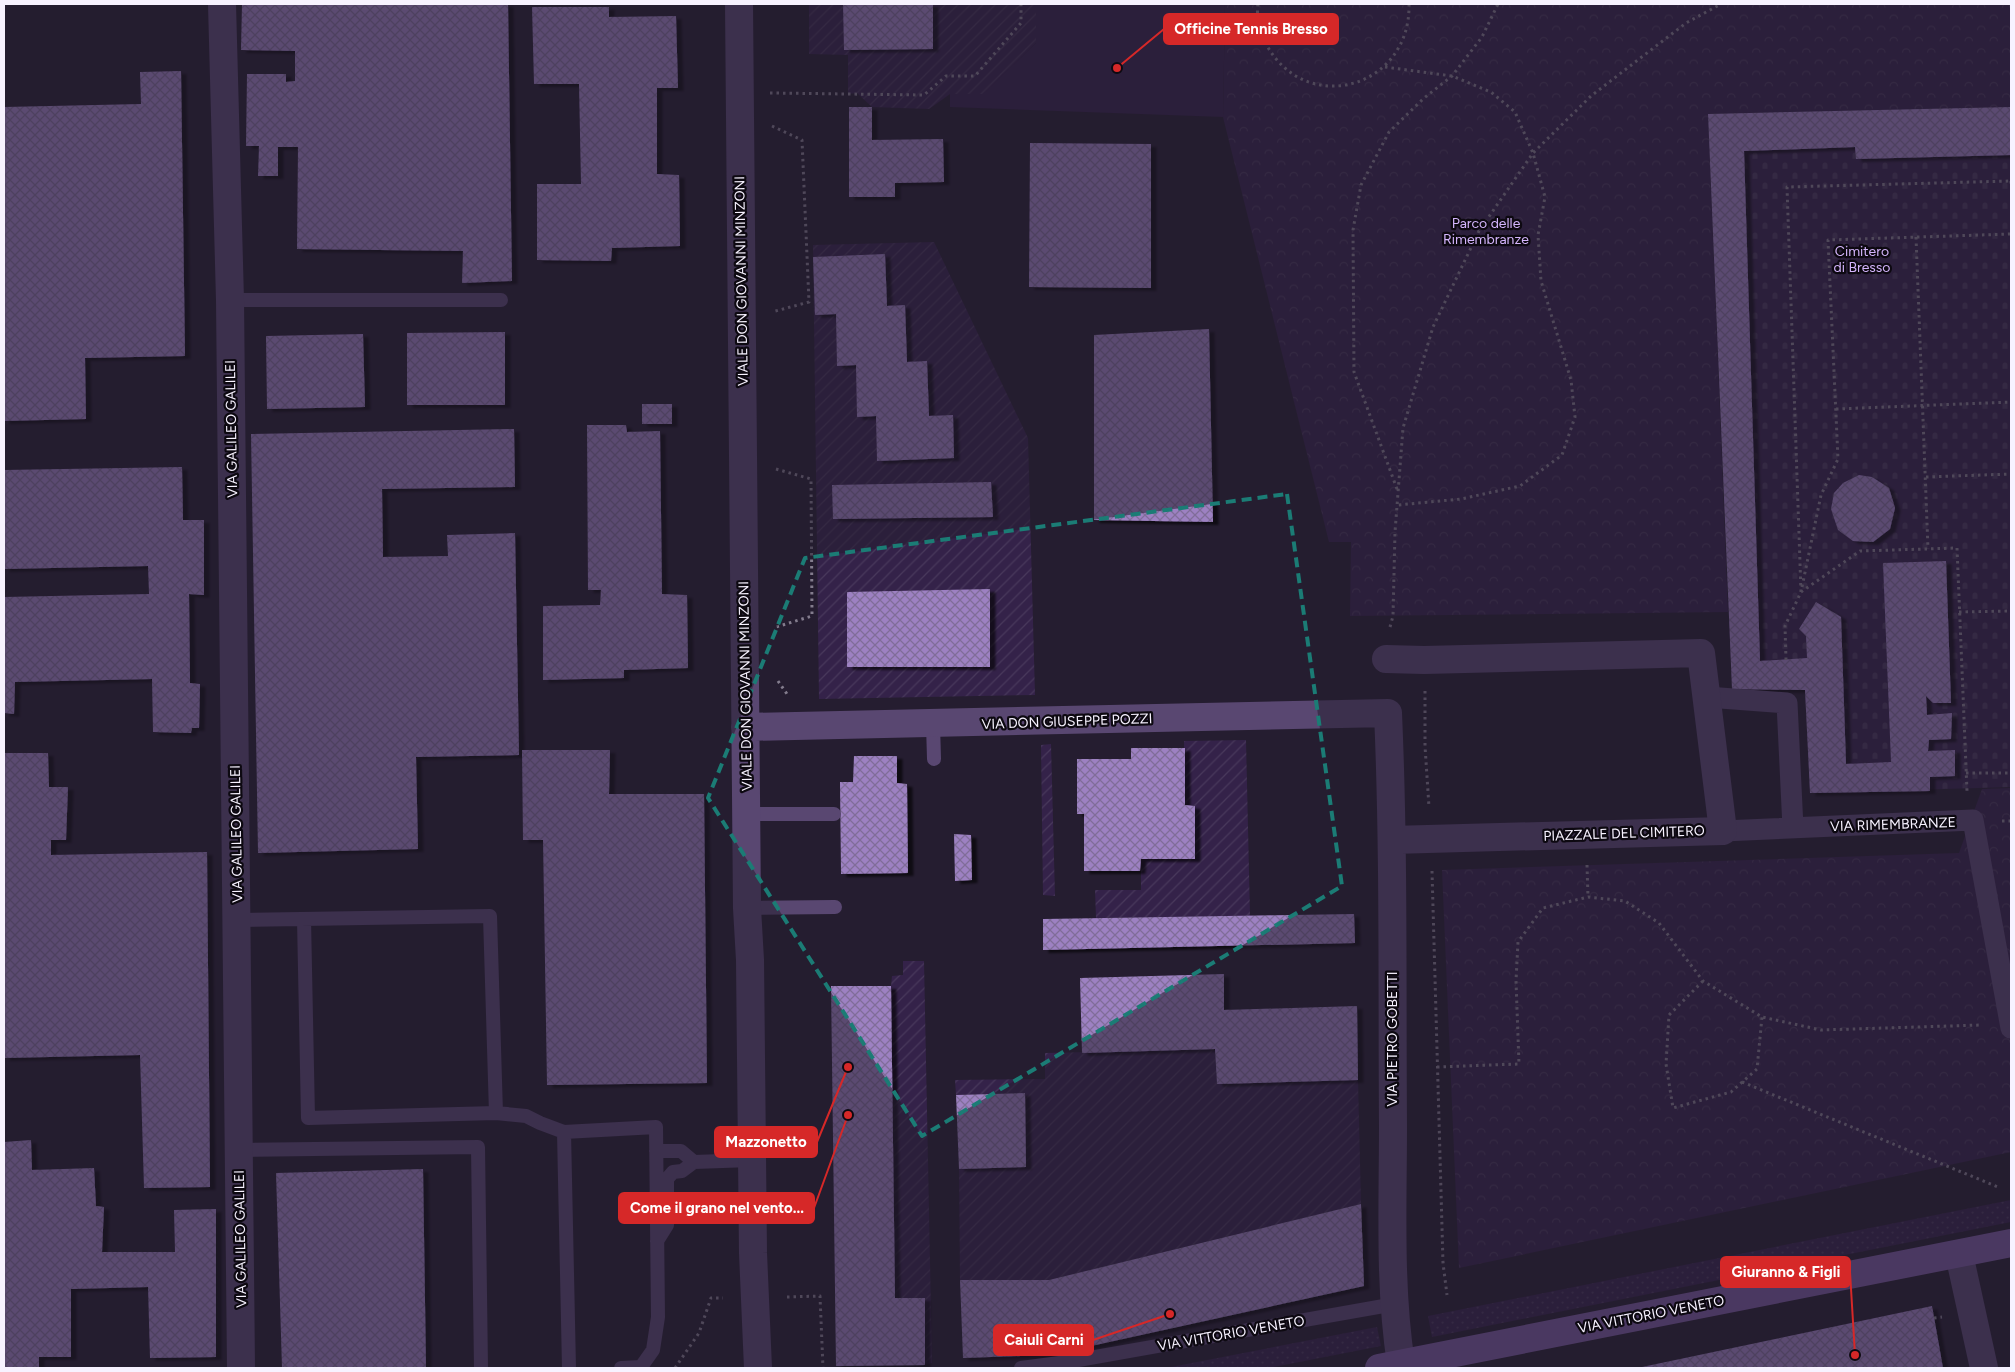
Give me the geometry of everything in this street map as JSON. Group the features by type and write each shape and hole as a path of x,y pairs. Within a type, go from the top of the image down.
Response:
{"main road":[{"name":"VIA VITTORIO VENETO","path":"1390,1366 2011,1244"}],"street":[{"name":"VIA GALILEO GALILEI","path":"222,4 230,300 241,1368"},
{"name":"VIALE DON GIOVANNI MINZONI","path":"738,4 747,908 753,1253 758,1368"},
{"name":"PIAZZALE DEL CIMITERO","path":"1386,659 1424,660 1701,653 1723,830 1392,840"},
{"path":"1707,697 1787,703 1792,828"},
{"name":"VIA DON GIUSEPPE POZZI","path":"745,727 1388,713"},
{"name":"VIA PIETRO GOBETTI","path":"1388,713 1392,840 1395,1304 1390,1366"},
{"name":"VIA RIMEMBRANZE","path":"1723,830 1973,820 2011,1025"},
{"path":"1959,1254 1984,1368"}],"lane":[{"path":"230,300 501,300"},
{"path":"933,724 934,759"},
{"path":"746,814 834,814"},
{"path":"747,908 834,907"},
{"path":"236,920 490,916 496,1113"},
{"path":"304,919 308,1118 496,1113 526,1116 564,1132 656,1127 658,1317 653,1350 642,1367 621,1368"},
{"path":"564,1132 569,1368"},
{"path":"239,1150 478,1146 481,1368"},
{"path":"656,1151 681,1151 694,1162"},
{"path":"658,1241 668,1225 667,1179 673,1172 682,1171 694,1162 751,1160"},
{"name":"VIA VITTORIO VENETO","path":"1021,1368 1067,1365 1395,1304"}],"path":[{"path":"739,93 924,95 946,76 975,76 1021,23 1021,4"},
{"path":"1258,4 1257,12 1262,36 1274,58 1292,74 1315,84 1340,86 1364,80 1385,67 1401,46 1409,21 1409,4"},
{"path":"1398,492 1354,372 1353,230 1361,185 1389,132 1424,98 1452,76 1482,37 1498,4"},
{"path":"1389,632 1393,616 1398,492 1403,428 1433,327 1479,231 1533,153 1591,96 1686,23 1721,4"},
{"path":"1385,67 1452,76 1491,92 1515,112 1533,153 1545,197 1538,235 1541,281 1571,380 1575,417 1562,455 1520,486 1460,499 1398,505"},
{"path":"766,124 802,140 809,302 771,312 771,322"},
{"path":"1801,592 1787,187 2011,181 2011,186"},
{"path":"1786,660 1785,626 1801,592 1821,495 1838,458 1828,240 2011,234"},
{"path":"1916,237 1928,549"},
{"path":"1836,409 2011,402"},
{"path":"775,459 776,469 811,479 812,616 776,627 776,636"},
{"path":"1926,477 2011,474"},
{"path":"1801,592 1860,551 1957,548 1966,789 1973,820"},
{"path":"1960,612 2011,611"},
{"path":"1424,660 1425,746 1431,839 1443,1263 1447,1295"},
{"path":"778,673 778,683 791,699"},
{"path":"1966,773 2011,773"},
{"path":"1437,1067 1519,1064 1516,981 1518,942 1543,908 1588,897 1625,902 1659,923 1703,981 1762,1017 1821,1030 2011,1025"},
{"path":"1703,981 1669,1015 1666,1064 1673,1108 1731,1092 1757,1069 1762,1017"},
{"path":"1742,1082 1762,1092 1998,1187"}],"highlighted area":[{"path":"1287,494 1342,886 922,1136 708,798 805,558"}],"green space":[{"path":"809,4 1036,4 1036,43 983,95 950,94 929,109 872,107 857,93 848,94 848,55 809,54"},
{"path":"1036,4 1225,4 1223,117 950,107 950,94 983,94 1036,43"},
{"name":"Parco delle Rimembranze","path":"1225,4 2011,4 2011,107 1708,114 1728,612 1350,616 1351,542 1329,542 1223,117"},
{"name":"Cimitero di Bresso","path":"2011,107 2011,787 1810,793 1805,690 1732,689 1708,114"},
{"path":"934,242 1028,438 1035,695 819,699 813,245"},
{"path":"1246,740 1250,916 1096,918 1095,890 1141,890 1141,859 1195,859 1195,806 1185,805 1184,741"},
{"path":"1051,744 1055,896 1043,895 1041,745"},
{"path":"2011,788 2011,1152 1459,1268 1442,870 1959,853 1982,789"},
{"path":"903,961 924,961 932,1363 925,1365 925,1298 895,1298 891,986 892,976 903,975"},
{"path":"1215,1049 1217,1084 1358,1080 1361,1204 1049,1280 960,1280 959,1169 1026,1167 1025,1093 956,1095 955,1080 1045,1079 1045,1053"},
{"path":"2011,1200 2011,1222 1432,1337 1428,1316"},
{"path":"1377,1327 1381,1346 1269,1368 1166,1368"}],"building":[{"path":"242,4 508,4 512,281 462,283 463,251 297,249 298,147 278,147 278,176 258,176 259,146 246,146 247,74 286,74 286,82 295,81 295,51 241,50"},
{"path":"843,4 933,4 933,49 844,50"},
{"path":"532,7 609,7 609,17 676,16 678,88 657,88 657,174 679,175 680,246 612,248 611,261 537,260 537,184 581,184 579,84 534,84"},
{"path":"181,71 185,356 85,358 86,419 4,421 4,107 141,104 140,72"},
{"path":"849,107 872,107 872,140 943,139 944,182 895,183 895,197 849,197"},
{"path":"2011,107 2011,155 1856,159 1855,147 1744,151 1760,661 1807,658 1806,636 1799,629 1816,602 1841,617 1846,764 1891,762 1883,563 1946,561 1951,703 1933,703 1926,696 1927,715 1952,713 1951,739 1929,740 1928,751 1955,750 1955,776 1930,777 1930,791 1810,793 1805,690 1732,689 1708,114"},
{"path":"1030,143 1151,144 1151,288 1029,287"},
{"path":"885,254 887,306 905,305 907,362 927,361 929,416 953,415 954,458 877,461 876,416 857,417 856,365 837,366 836,314 815,315 813,257"},
{"path":"1209,329 1213,522 1094,520 1094,335"},
{"path":"505,332 505,405 407,405 407,333"},
{"path":"363,334 365,407 267,409 266,336"},
{"path":"642,404 672,404 672,424 642,424"},
{"path":"587,425 626,425 627,432 660,431 662,594 687,595 688,668 624,670 624,678 543,680 543,606 600,605 601,590 588,590"},
{"path":"514,429 515,487 382,489 383,557 448,556 447,535 515,533 519,755 416,757 418,849 258,853 251,434"},
{"path":"182,467 183,520 204,520 204,595 189,594 190,683 200,684 199,728 192,728 191,733 153,732 152,679 15,682 14,714 4,713 4,597 149,594 148,566 4,569 4,470"},
{"path":"1859,475 1872,477 1889,488 1895,508 1890,529 1873,542 1853,541 1838,530 1831,509 1834,493 1843,483"},
{"path":"991,482 993,517 833,519 832,485"},
{"path":"990,589 990,667 847,667 847,592"},
{"path":"1131,748 1185,748 1185,805 1195,806 1195,859 1141,859 1140,871 1084,871 1084,814 1077,814 1077,759 1131,759"},
{"path":"522,750 610,750 609,794 704,794 707,1083 547,1085 543,840 523,840"},
{"path":"4,753 48,753 49,787 68,787 66,840 51,840 51,855 207,852 210,1187 144,1188 140,1055 4,1058"},
{"path":"854,756 897,756 897,783 907,784 908,873 841,874 840,782 853,782"},
{"path":"954,834 971,835 972,880 955,881"},
{"path":"1354,914 1355,943 1043,950 1043,919"},
{"path":"1224,974 1224,1010 1357,1006 1358,1080 1217,1084 1215,1049 1082,1053 1080,978"},
{"path":"831,986 891,986 895,1298 925,1298 925,1365 836,1366"},
{"path":"1025,1093 1026,1167 959,1169 956,1095"},
{"path":"31,1140 32,1170 94,1168 96,1206 104,1207 102,1252 175,1252 174,1210 216,1209 216,1357 150,1358 148,1287 71,1289 71,1357 39,1357 39,1368 4,1368 4,1142"},
{"path":"423,1169 426,1368 282,1368 276,1173"},
{"path":"1361,1204 1364,1286 1050,1355 963,1358 960,1280 1049,1280"},
{"path":"1932,1306 1943,1368 1642,1368 1642,1367"}],"place":[{"name":"Officine Tennis Bresso","path":"1117,68"},
{"name":"Mazzonetto","path":"848,1067"},
{"name":"Come il grano nel vento...","path":"848,1115"},
{"name":"Caiuli Carni","path":"1170,1314"},
{"name":"Giuranno & Figli","path":"1855,1355"}]}
